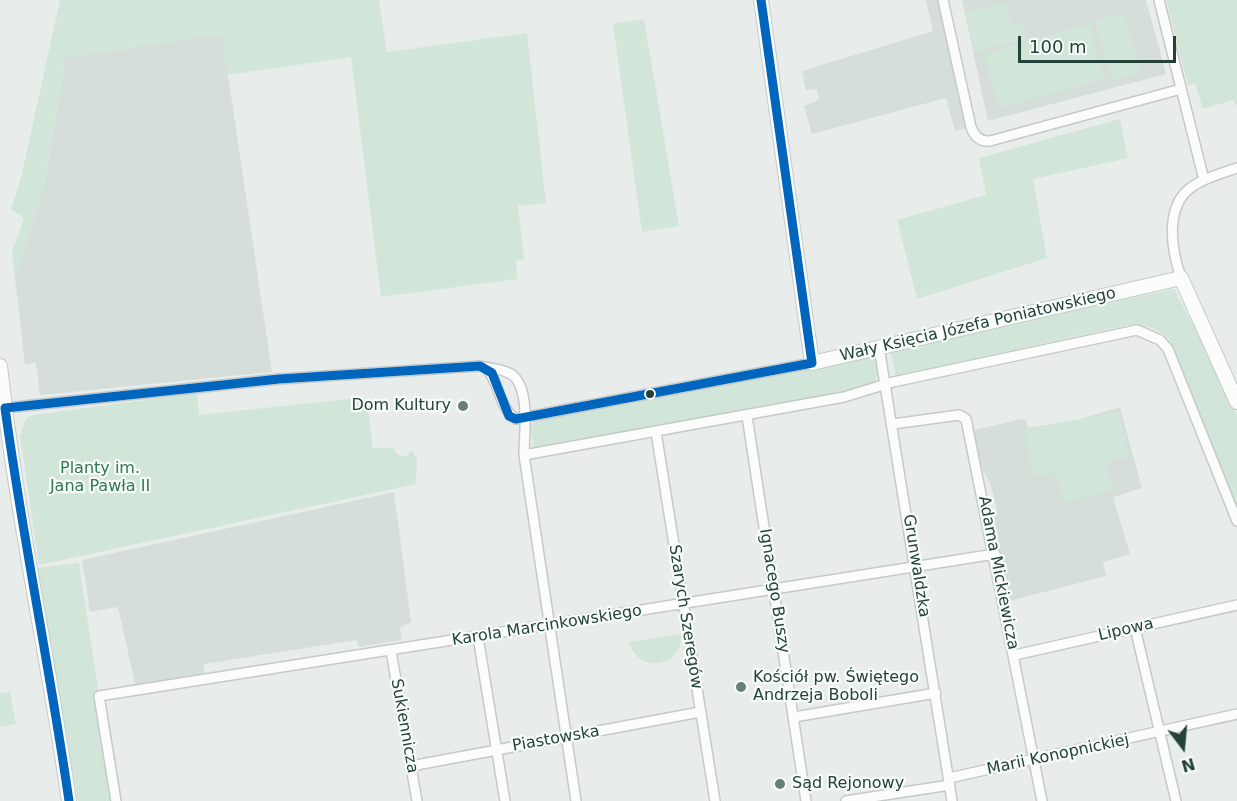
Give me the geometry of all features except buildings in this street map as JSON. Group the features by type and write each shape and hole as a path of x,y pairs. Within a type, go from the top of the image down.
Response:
{"street":[{"path":"761,0 812,363"},
{"path":"944,0 971,128 982,140 990,141 1181,89"},
{"path":"1159,0 1204,180"},
{"path":"1237,168 1204,180 1188,190 1174,220 1173,245 1181,278 1237,402"},
{"name":"Wały Księcia Józefa Poniatowskiego","path":"526,417 812,363 1181,278"},
{"path":"524,455 844,397 886,384 1137,330 1150,334 1168,349 1237,521"},
{"name":"Grunwaldzka","path":"879,347 952,801"},
{"path":"0,366 22,530 54,696 69,801"},
{"path":"486,368 498,384 509,416 516,419 526,417"},
{"path":"5,408 279,379 486,368 499,369 514,376 520,387 526,417 524,455 576,801"},
{"name":"Adama Mickiewicza","path":"893,424 959,415 964,417 995,554 1042,801"},
{"name":"Ignacego Buszy","path":"747,416 806,801"},
{"name":"Szarych Szeregów","path":"656,432 715,801"},
{"name":"Karola Marcinkowskiego","path":"116,801 99,696 995,554"},
{"name":"Lipowa","path":"1015,655 1237,604"},
{"path":"1135,628 1176,801"},
{"path":"478,637 505,801"},
{"name":"Sukiennicza","path":"390,651 417,801"},
{"path":"794,717 936,693"},
{"name":"Piastowska","path":"411,766 700,712"},
{"name":"Marii Konopnickiej","path":"846,801 949,782 1237,714"}],"shaded area":[{"path":"926,0 944,0 971,127 955,131 946,98 812,134 804,106 819,100 817,89 806,90 802,71 933,31"},
{"path":"962,0 1146,0 1166,74 988,121"},
{"path":"222,34 272,372 40,395 36,363 25,364 15,278 45,182 65,58"},
{"path":"1120,407 1142,488 1113,497 1130,554 1103,562 1106,576 1009,601 992,520 997,510 991,486 981,466 974,430 1021,419 1026,421 1028,428 1080,419"},
{"path":"394,492 411,622 400,628 402,640 359,647 357,640 204,664 204,674 135,684 118,607 90,612 82,560"}],"green space":[{"path":"60,0 379,0 387,52 527,33 546,203 518,206 524,260 516,261 517,279 381,297 351,57 228,75 221,34 65,58 45,182 15,278 12,252 24,218 11,209 21,178"},
{"path":"1166,0 1237,0 1237,106 1233,100 1203,109 1195,84 1188,86"},
{"path":"1006,3 1011,26 1024,23 1027,39 974,52 965,12"},
{"path":"1124,12 1141,72 1113,80 1095,21"},
{"path":"644,19 679,226 642,232 613,24"},
{"path":"1089,24 1104,79 999,108 984,54"},
{"path":"1120,119 1128,158 1033,179 1047,258 917,299 897,220 986,195 979,158"},
{"path":"1174,289 1222,378 1237,415 1237,514 1169,339 1155,329 1128,325 896,376 890,350"},
{"path":"863,356 874,357 878,374 873,383 824,397 542,449 533,447 531,425 537,420 802,371"},
{"name":"Planty im. Jana Pawła II","path":"197,393 199,415 357,398 360,410 368,410 373,449 394,447 395,452 402,457 408,455 411,450 417,458 416,484 39,565 20,436 26,418 33,415"},
{"path":"1119,412 1129,457 1107,462 1112,491 1063,502 1057,473 1033,477 1025,430"},
{"path":"79,563 115,801 78,801 37,568"},
{"path":"681,634 680,645 675,654 659,663 650,663 641,659 634,653 629,642"},
{"path":"10,692 16,724 0,727 0,693"}],"transit line":[{"path":"761,0 812,363"},
{"path":"5,408 279,379 480,366 492,373 509,416 516,419 812,363"},
{"path":"5,408 69,801"}],"place":[{"name":"Dom Kultury","path":"463,406"},
{"name":"Kościół pw. Świętego Andrzeja Boboli","path":"741,687"},
{"name":"Sąd Rejonowy","path":"780,784"}]}
